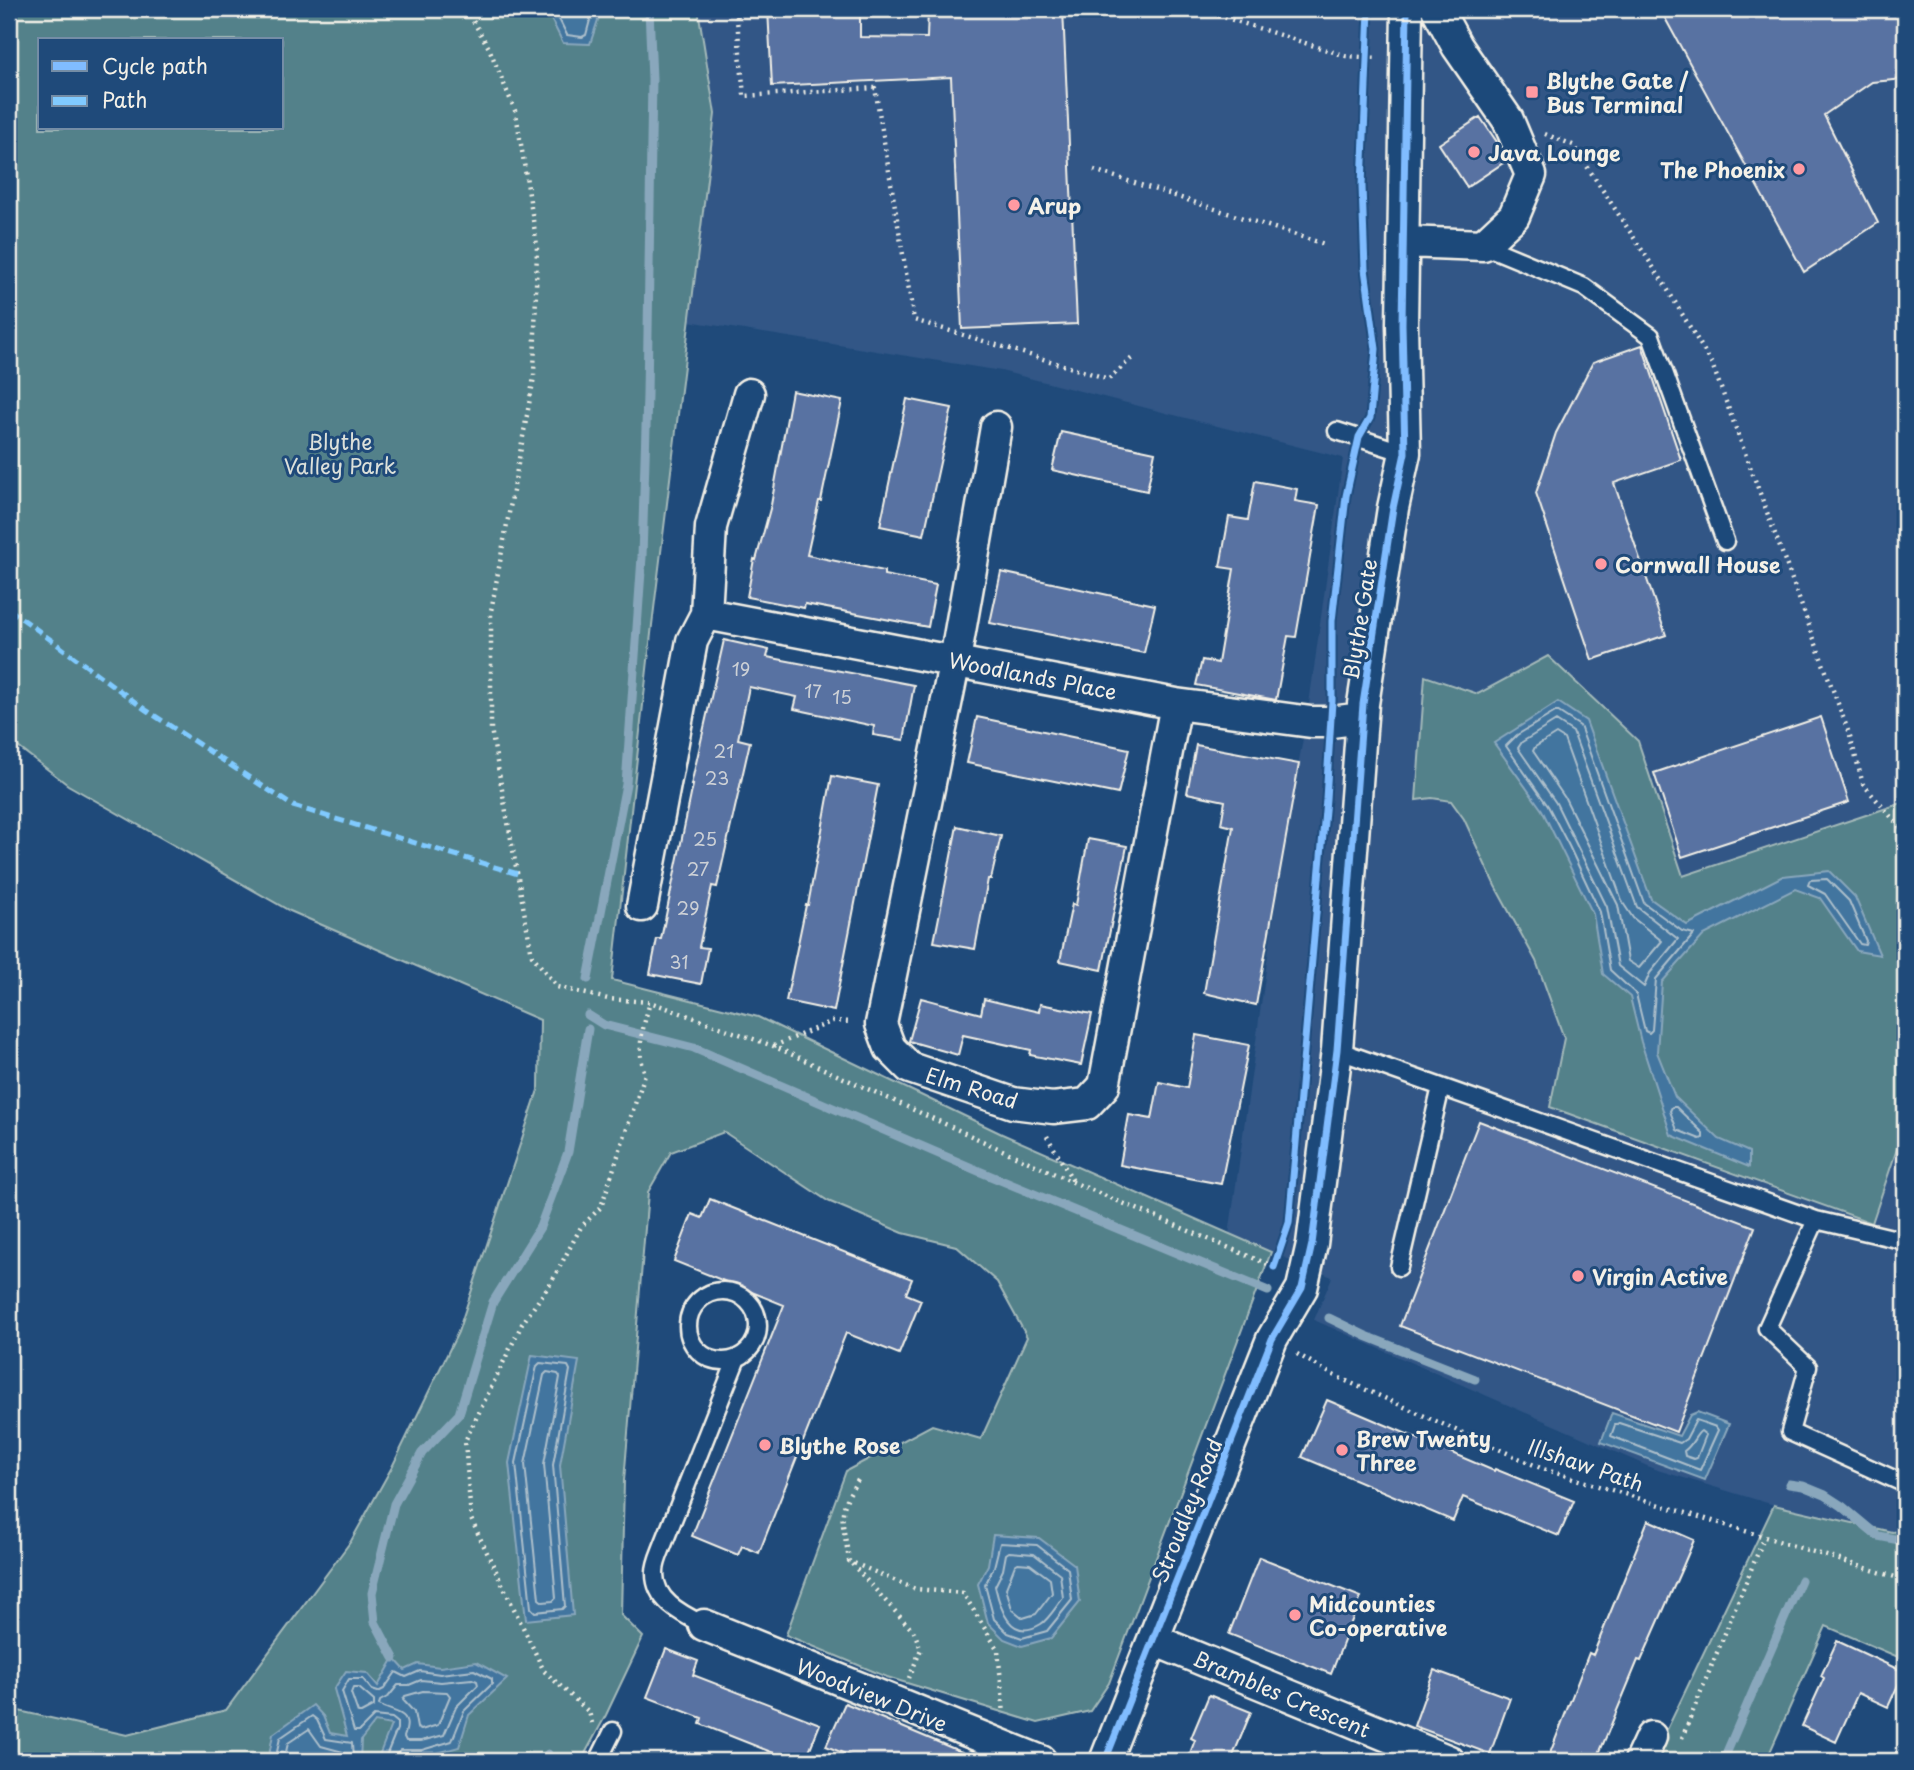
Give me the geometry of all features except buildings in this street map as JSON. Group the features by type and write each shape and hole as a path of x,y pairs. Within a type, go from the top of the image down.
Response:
{"street":[{"name":"Blythe Gate","path":"1305,1275 1312,1244 1337,1050 1362,718 1393,508 1405,453 1402,324 1406,9"},
{"path":"1405,242 1483,245 1514,216 1531,176 1508,120 1457,46 1437,9"},
{"path":"642,906 692,641 706,614 710,527 749,394"},
{"path":"881,1024 955,660 996,427"},
{"name":"Woodlands Place","path":"706,614 1176,704 1311,722 1362,718"},
{"name":"Elm Road","path":"881,1024 890,1048 910,1068 1013,1103 1048,1107 1087,1104 1104,1086 1176,704"},
{"name":"Stroudley Road","path":"1105,1761 1272,1339 1302,1289 1305,1275"},
{"name":"Woodview Drive","path":"704,1625 1041,1761"},
{"name":"Brambles Crescent","path":"1154,1640 1449,1761"}],"lane":[{"path":"1483,245 1584,286 1651,337 1725,541"},
{"path":"1337,431 1405,453"},
{"path":"1337,1050 1816,1220 1905,1241"},
{"path":"1399,1267 1441,1087"},
{"path":"1816,1220 1767,1328 1808,1367 1790,1432 1905,1484"},
{"path":"704,1625 677,1612 659,1593 655,1572 663,1545 737,1358 753,1343 757,1333 755,1311 739,1295 717,1291 706,1296 690,1313 689,1337 695,1348 704,1356 715,1360 737,1358"},
{"path":"598,1761 613,1731"}],"path":[{"path":"736,9 744,96 876,88 915,320 1109,379 1132,358"},
{"path":"1198,9 1346,56 1405,59"},
{"path":"1508,120 1573,145 1663,282 1712,364 1850,736 1863,784 1905,833"},
{"path":"1094,170 1324,244"},
{"path":"593,1728 589,1712 544,1671 471,1519 465,1441 522,1324 552,1280 581,1227 601,1207 645,1074 639,1057 650,1002"},
{"path":"773,1046 833,1021 881,1024"},
{"path":"1048,1107 1046,1133 1075,1183"},
{"path":"858,1480 847,1497 841,1518 849,1561 914,1632 921,1648 916,1665 896,1704"},
{"path":"1656,1749 1764,1538"},
{"path":"849,1561 915,1589 963,1593 998,1650 1001,1687"}],"shaded area":[{"path":"697,9 1905,9 1905,1530 1892,1532 1774,1505 1654,1469 1314,1320 1332,1277 1229,1235 1282,854 1308,711 1343,458 1001,371 688,321 714,115"}],"green space":[{"name":"Blythe Valley Park","path":"9,9 698,9 715,114 652,625 612,980 758,1017 1002,1134 1271,1252 1109,1683 1090,1711 1038,1723 887,1677 786,1635 846,1471 932,1425 981,1439 1027,1337 997,1282 956,1246 903,1233 828,1201 724,1132 671,1152 648,1192 624,1481 621,1615 643,1637 581,1761 9,1761 9,1714 19,1711 127,1735 226,1710 351,1541 392,1467 458,1332 539,1087 540,1020 290,911 68,785 9,740"},
{"path":"1548,656 1638,741 1683,876 1905,802 1905,1125 1872,1223 1550,1107 1564,1038 1536,961 1495,886 1464,819 1451,801 1432,798 1416,800 1425,676 1478,694"},
{"path":"1774,1505 1892,1532 1905,1530 1905,1660 1826,1626 1766,1761 1652,1761"}],"water":[{"path":"546,9 599,9 600,14 590,44 563,43"},
{"path":"1558,702 1586,721 1651,899 1687,925 1783,876 1829,871 1855,897 1880,955 1857,951 1820,898 1795,889 1704,935 1662,982 1657,1052 1675,1097 1719,1139 1749,1152 1749,1167 1671,1135 1641,1042 1630,997 1603,974 1593,914 1542,810 1494,743"},
{"path":"532,1355 579,1361 560,1465 573,1615 526,1620 509,1463"},
{"path":"1697,1412 1729,1424 1705,1480 1601,1442 1612,1413 1679,1436 1690,1415"},
{"path":"993,1535 1039,1538 1075,1565 1080,1602 1051,1638 1022,1646 1004,1639 988,1623 978,1584 988,1565"},
{"path":"394,1658 405,1670 418,1664 440,1667 476,1662 507,1679 469,1715 459,1747 423,1757 403,1757 400,1761 377,1761 391,1725 375,1722 361,1740 360,1761 268,1761 273,1734 313,1705 323,1716 330,1733 347,1736 334,1689 346,1671 367,1673 378,1686"}],"waterway":[{"path":"588,979 626,784 642,557 652,79 649,9"},
{"path":"588,1015 604,1025 694,1048 981,1172 1268,1291"},
{"path":"394,1658 375,1622 372,1593 394,1504 422,1453 459,1414 493,1302 540,1227 568,1152 588,1029"},
{"path":"1329,1318 1366,1336 1475,1379"},
{"path":"1789,1484 1803,1486 1825,1495 1878,1536 1905,1541"},
{"path":"1723,1761 1801,1580"},
{"path":"544,1761 548,1754"}],"marked path":[{"path":"9,609 146,710 293,806 518,874"}],"cycle path":[{"path":"1274,1267 1289,1223 1326,799 1332,701 1332,621 1346,496 1359,437 1370,418 1376,349 1365,269 1362,186 1369,9"},
{"path":"1105,1761 1272,1339 1302,1288 1312,1244 1337,1050 1363,704 1393,508 1405,453 1402,324 1407,9"}],"place":[{"name":"Blythe Gate / Bus Terminal","path":"1532,92"},
{"name":"Java Lounge","path":"1474,152"},
{"name":"The Phoenix","path":"1799,169"},
{"name":"Arup","path":"1014,205"},
{"name":"Cornwall House","path":"1601,564"},
{"name":"Virgin Active","path":"1578,1276"},
{"name":"Blythe Rose","path":"765,1445"},
{"name":"Brew Twenty Three","path":"1342,1450"},
{"name":"Midcounties Co-operative","path":"1295,1615"}]}
